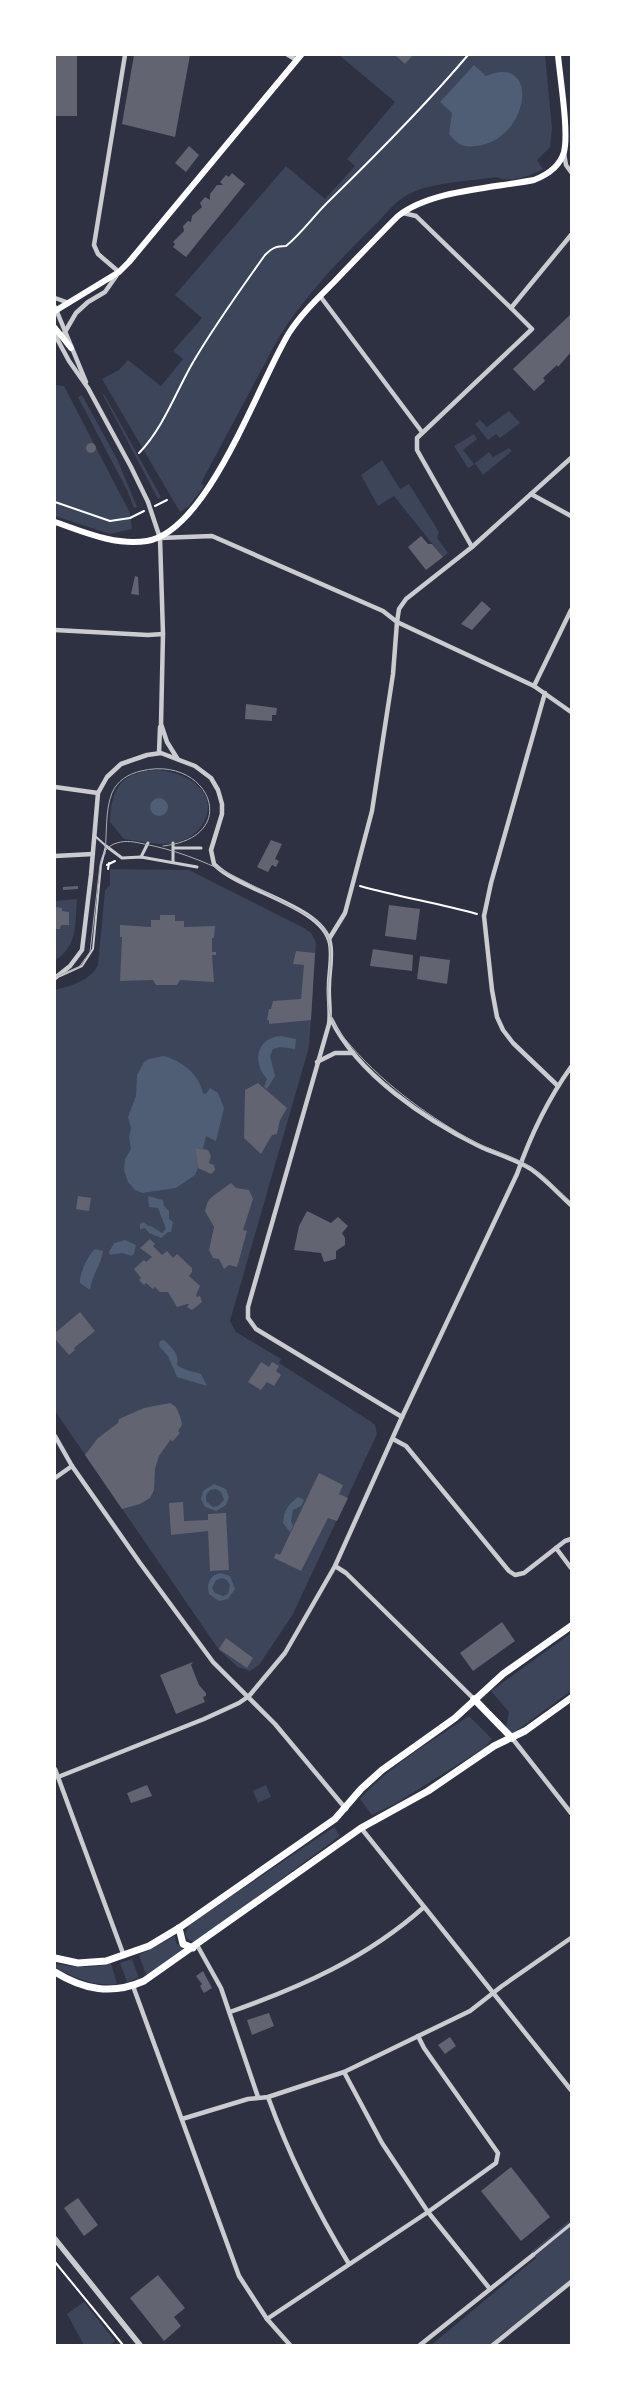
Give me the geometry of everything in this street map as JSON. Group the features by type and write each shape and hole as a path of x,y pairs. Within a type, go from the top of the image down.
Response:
{"main road":[{"path":"55,522 113,541 137,542 160,538 185,520 205,496 289,334 302,315 402,213 413,205 434,198 534,180 544,177 552,170 564,153 566,142 558,55"},
{"path":"56,309 119,272 158,230 299,58"},
{"path":"55,328 72,348"},
{"path":"55,1958 70,1962 94,1963 124,1956 149,1946 179,1928 335,1820 370,1780 455,1718 503,1674 571,1626"},
{"path":"55,1972 73,1982 96,1989 114,1990 133,1986 157,1973 360,1828 428,1791 494,1746 512,1738 571,1698"},
{"path":"474,1700 512,1738"},
{"path":"494,1746 500,1738 499,1726"},
{"path":"179,1928 183,1944 195,1946"}],"street":[{"path":"61,334 76,312 105,292 119,272 98,254 94,245 125,55"},
{"path":"288,55 299,58"},
{"path":"564,153 566,165 571,172"},
{"path":"402,213 416,216 532,329 417,438 417,450 472,547"},
{"path":"511,308 571,235"},
{"path":"320,296 422,432"},
{"path":"55,298 69,302"},
{"path":"56,309 61,334 60,346 68,361 88,388 131,466 150,509 160,538 162,634 159,753"},
{"path":"72,348 88,388"},
{"path":"329,939 343,917 375,798 392,677 399,609 406,600 472,547 571,458"},
{"path":"531,494 571,516"},
{"path":"160,538 212,536 383,611 397,622 534,686 571,712"},
{"path":"534,686 571,610"},
{"path":"55,630 148,635 162,634"},
{"path":"545,693 491,883 484,916 492,990 497,1017 502,1030 512,1043 558,1086"},
{"path":"161,710 164,735 170,749 178,759"},
{"path":"55,978 70,966 82,948 98,793 107,777 121,764 159,753 178,759 206,774 214,782 220,794 222,814 211,854 213,862 221,870 312,918 322,926 329,939 328,1003 330,1017 248,1307 248,1318 256,1329 402,1417"},
{"path":"55,787 98,793"},
{"path":"141,857 148,843"},
{"path":"173,843 173,861"},
{"path":"106,846 122,858 141,857 173,861 197,867"},
{"path":"174,848 200,848"},
{"path":"55,856 93,854"},
{"path":"330,1017 355,1054 394,1091 441,1125 479,1146 521,1164 535,1173 571,1205"},
{"path":"318,1062 338,1052 355,1054"},
{"path":"58,1777 204,1719 249,1696 285,1653 335,1566 402,1417 521,1164 558,1086 571,1068"},
{"path":"55,1436 72,1466 140,1563 214,1662 249,1696 346,1809"},
{"path":"393,1439 406,1446 508,1571 515,1575 524,1573 571,1539"},
{"path":"55,1478 72,1466"},
{"path":"556,1548 571,1568"},
{"path":"335,1566 346,1573 474,1700"},
{"path":"512,1738 571,1813"},
{"path":"55,1770 124,1956"},
{"path":"360,1828 571,2090"},
{"path":"230,2012 285,1992 327,1973 382,1940 424,1907"},
{"path":"182,2119 258,2096 268,2097 344,2072 470,2011 492,1993 571,1938"},
{"path":"195,1946 217,1978 258,2096"},
{"path":"133,1986 239,2276 266,2319 290,2345"},
{"path":"266,2319 428,2212 496,2163 498,2153 424,2048 418,2036"},
{"path":"344,2072 382,2143 428,2212 490,2289"},
{"path":"268,2097 286,2147 307,2192 349,2264"},
{"path":"420,2345 571,2224"},
{"path":"55,2239 140,2345"},
{"path":"494,2345 571,2282"}],"lane":[{"path":"55,978 79,968 91,952 101,865 106,846 94,835"}],"path":[{"path":"139,453 150,442 192,364 265,255 277,246 286,246 292,241 310,219 406,124 468,55"},
{"path":"55,502 110,521 130,518 167,500"},
{"path":"107,865 110,863 108,869"},
{"path":"353,884 394,896 438,903 484,916"},
{"path":"55,2262 122,2345"}],"shaded area":[{"path":"339,55 545,55 552,128 550,147 537,160 543,169 527,176 508,180 497,177 430,186 411,193 393,206 326,276 290,321 279,337 201,483 204,486 189,506 180,512 102,379 119,370 128,360 161,386 183,359 173,351 202,318 175,295 286,166 325,199 355,166 347,159 395,102"},
{"path":"474,65 486,76 504,72 515,76 521,86 522,100 517,115 508,130 494,141 476,146 464,146 449,134 452,113 440,102"},
{"path":"55,385 64,386 130,513 132,529 110,534 55,516"},
{"path":"82,395 117,459 137,507 134,508 127,490 78,397"},
{"path":"103,395 161,497 158,499"},
{"path":"509,411 520,423 500,438 496,434 488,440 475,424 480,420 487,427"},
{"path":"474,434 477,439 463,450 474,464 489,452 493,457 509,448 512,451 483,475 475,464 468,468 454,446"},
{"path":"382,460 400,489 409,484 439,532 437,538 448,553 443,557 394,496 378,506 361,475"},
{"path":"159,770 184,776 199,787 207,800 208,808 204,823 193,835 178,842 158,844 124,839 110,822 116,790 121,783 136,774"},
{"path":"159,798 165,801 168,807 165,813 159,816 153,813 150,807 153,801"},
{"path":"110,869 189,870 304,928 311,933 316,942 309,1047 230,1321 236,1332 281,1359 279,1363 370,1421 375,1425 377,1434 293,1614 259,1665 250,1671 238,1667 219,1650 55,1411 55,990 85,979 98,965 105,890 110,885"},
{"path":"77,899 72,941 62,955 55,960 55,901"},
{"path":"281,1036 296,1039 295,1049 280,1047 273,1049 270,1056 275,1076 267,1089 264,1087 267,1079 259,1065 259,1052 266,1041"},
{"path":"164,1056 177,1061 189,1069 198,1080 203,1093 206,1094 210,1088 218,1093 224,1108 216,1141 206,1136 203,1149 195,1148 198,1168 195,1175 176,1188 142,1193 135,1190 128,1182 124,1170 125,1159 131,1149 129,1137 131,1128 128,1117 136,1096 137,1075 144,1062"},
{"path":"148,1196 163,1200 164,1206 169,1211 169,1219 173,1222 171,1232 168,1232 161,1238 149,1233 145,1228 140,1229 140,1224 144,1222 162,1233 166,1229 158,1208 149,1207"},
{"path":"125,1240 136,1245 134,1254 131,1256 122,1253 110,1255 109,1252 114,1243"},
{"path":"95,1249 103,1251 90,1290 80,1283 80,1279 85,1265"},
{"path":"164,1340 176,1354 177,1365 186,1370 201,1374 207,1386 177,1377 168,1356 159,1346 160,1341"},
{"path":"214,1484 226,1489 229,1497 226,1505 216,1511 205,1507 201,1499 203,1491","holes":["216,1489 221,1492 224,1500 218,1506 213,1507 206,1501 206,1495 210,1490"]},
{"path":"298,1497 304,1500 301,1506 293,1510 291,1521 293,1526 290,1532 283,1523 284,1515 289,1505"},
{"path":"221,1573 230,1576 235,1589 228,1599 219,1601 209,1594 208,1586 214,1576","holes":["222,1578 227,1580 230,1585 228,1594 223,1596 215,1593 212,1588 216,1580"]},
{"path":"571,1633 571,1691 512,1734 506,1727 509,1712 491,1691"},
{"path":"469,1716 492,1739 484,1748 395,1804 372,1815 360,1799 398,1764"},
{"path":"266,1785 271,1797 258,1803 253,1791"},
{"path":"334,1827 340,1836 200,1939 193,1942 187,1939 185,1933 190,1924"},
{"path":"175,1936 176,1943 185,1950 146,1975 139,1955"},
{"path":"132,1959 139,1978 127,1982 120,1963"},
{"path":"111,1963 117,1984 109,1985 85,1981 55,1967 55,1964 83,1967"},
{"path":"571,2219 571,2280 491,2345 431,2345 536,2258 531,2252"},
{"path":"84,2302 115,2341 110,2345 84,2345 67,2314"}],"building":[{"path":"56,55 77,55 77,116 56,116"},
{"path":"134,55 190,55 175,137 122,124"},
{"path":"395,55 413,55 405,64"},
{"path":"189,146 199,155 186,172 175,163"},
{"path":"232,173 245,184 186,257 173,247 175,244 173,242 184,231 183,226 188,221 191,222 192,216 202,207 200,203 205,197 210,200 210,194 217,185 223,185 220,182 226,175 229,177"},
{"path":"571,314 571,352 558,367 557,365 543,378 545,381 534,391 513,369"},
{"path":"91,443 96,448 91,453 86,448"},
{"path":"421,536 428,544 432,544 443,557 426,570 408,547"},
{"path":"135,576 138,577 139,595 131,594"},
{"path":"482,601 491,609 472,630 461,624"},
{"path":"246,704 277,708 276,715 272,715 272,721 245,719"},
{"path":"271,840 282,844 275,859 279,861 276,867 272,865 268,872 257,867"},
{"path":"78,886 78,889 63,890 63,887"},
{"path":"389,905 420,909 416,940 385,936"},
{"path":"55,907 69,912 69,925 61,925 60,929 55,929"},
{"path":"160,915 175,915 175,921 184,921 184,927 215,926 214,938 212,938 212,952 216,952 216,955 212,955 214,982 180,980 177,985 156,985 153,980 120,981 122,937 120,937 120,925 151,927 151,920 160,920"},
{"path":"373,949 413,955 412,971 370,966"},
{"path":"296,951 315,953 311,1020 269,1024 269,1020 267,1020 273,1001 301,999 304,965 293,964"},
{"path":"420,956 450,960 447,984 417,979"},
{"path":"258,1083 287,1108 280,1120 277,1134 272,1135 261,1154 244,1138 245,1090"},
{"path":"195,1148 208,1150 211,1156 209,1163 214,1165 215,1170 211,1174 198,1168"},
{"path":"231,1183 236,1188 249,1190 253,1199 243,1230 247,1231 237,1267 229,1265 224,1269 219,1259 213,1258 209,1250 214,1227 205,1211 208,1201"},
{"path":"78,1196 91,1198 89,1211 76,1209"},
{"path":"307,1211 331,1223 338,1217 348,1226 342,1233 345,1238 345,1245 336,1251 336,1259 324,1262 321,1253 294,1250 299,1226"},
{"path":"150,1239 155,1244 153,1246 162,1255 167,1251 173,1258 177,1254 192,1268 189,1276 200,1286 196,1295 197,1297 200,1296 202,1302 192,1310 187,1307 189,1304 177,1307 168,1292 160,1292 155,1287 153,1289 146,1283 144,1285 139,1280 141,1278 134,1269 144,1260 146,1262 152,1257 140,1248"},
{"path":"80,1312 95,1331 74,1348 75,1350 69,1355 55,1339 55,1333"},
{"path":"261,1362 269,1367 272,1362 279,1366 276,1371 281,1375 274,1386 267,1382 261,1390 248,1382"},
{"path":"170,1403 176,1407 180,1416 182,1425 178,1431 180,1433 172,1442 171,1439 159,1456 155,1469 154,1490 150,1498 140,1504 122,1509 85,1455 98,1438 118,1423 119,1419 144,1408"},
{"path":"319,1473 343,1485 339,1494 348,1498 337,1521 328,1518 301,1571 274,1558 276,1553 280,1555"},
{"path":"183,1502 184,1521 208,1520 208,1514 226,1513 229,1570 210,1571 208,1531 171,1535 169,1503"},
{"path":"502,1622 515,1641 473,1671 460,1653"},
{"path":"226,1638 253,1658 247,1668 219,1649"},
{"path":"193,1662 191,1665 199,1685 206,1693 206,1696 203,1697 205,1702 176,1714 160,1675"},
{"path":"147,1785 152,1796 131,1803 127,1793"},
{"path":"203,1971 212,1988 204,1993 200,1986 202,1984 196,1976"},
{"path":"269,2013 274,2026 252,2035 247,2020"},
{"path":"450,2037 456,2046 445,2054 438,2045"},
{"path":"511,2167 550,2217 521,2241 481,2191"},
{"path":"78,2198 98,2225 84,2236 64,2208"},
{"path":"158,2275 185,2308 174,2317 181,2326 164,2341 130,2298"}],"tram line":[{"path":"105,854 107,815 112,793 124,779 141,771 165,769 185,774 199,785 208,799 210,814 203,828 188,839 163,846"},
{"path":"55,977 79,967 90,952 100,865 107,848 117,843 137,843 166,849 209,864 309,916 320,925 327,935 330,947 328,997 331,1018 342,1036 373,1069 418,1107 469,1139 524,1163 547,1179 571,1202"}]}
